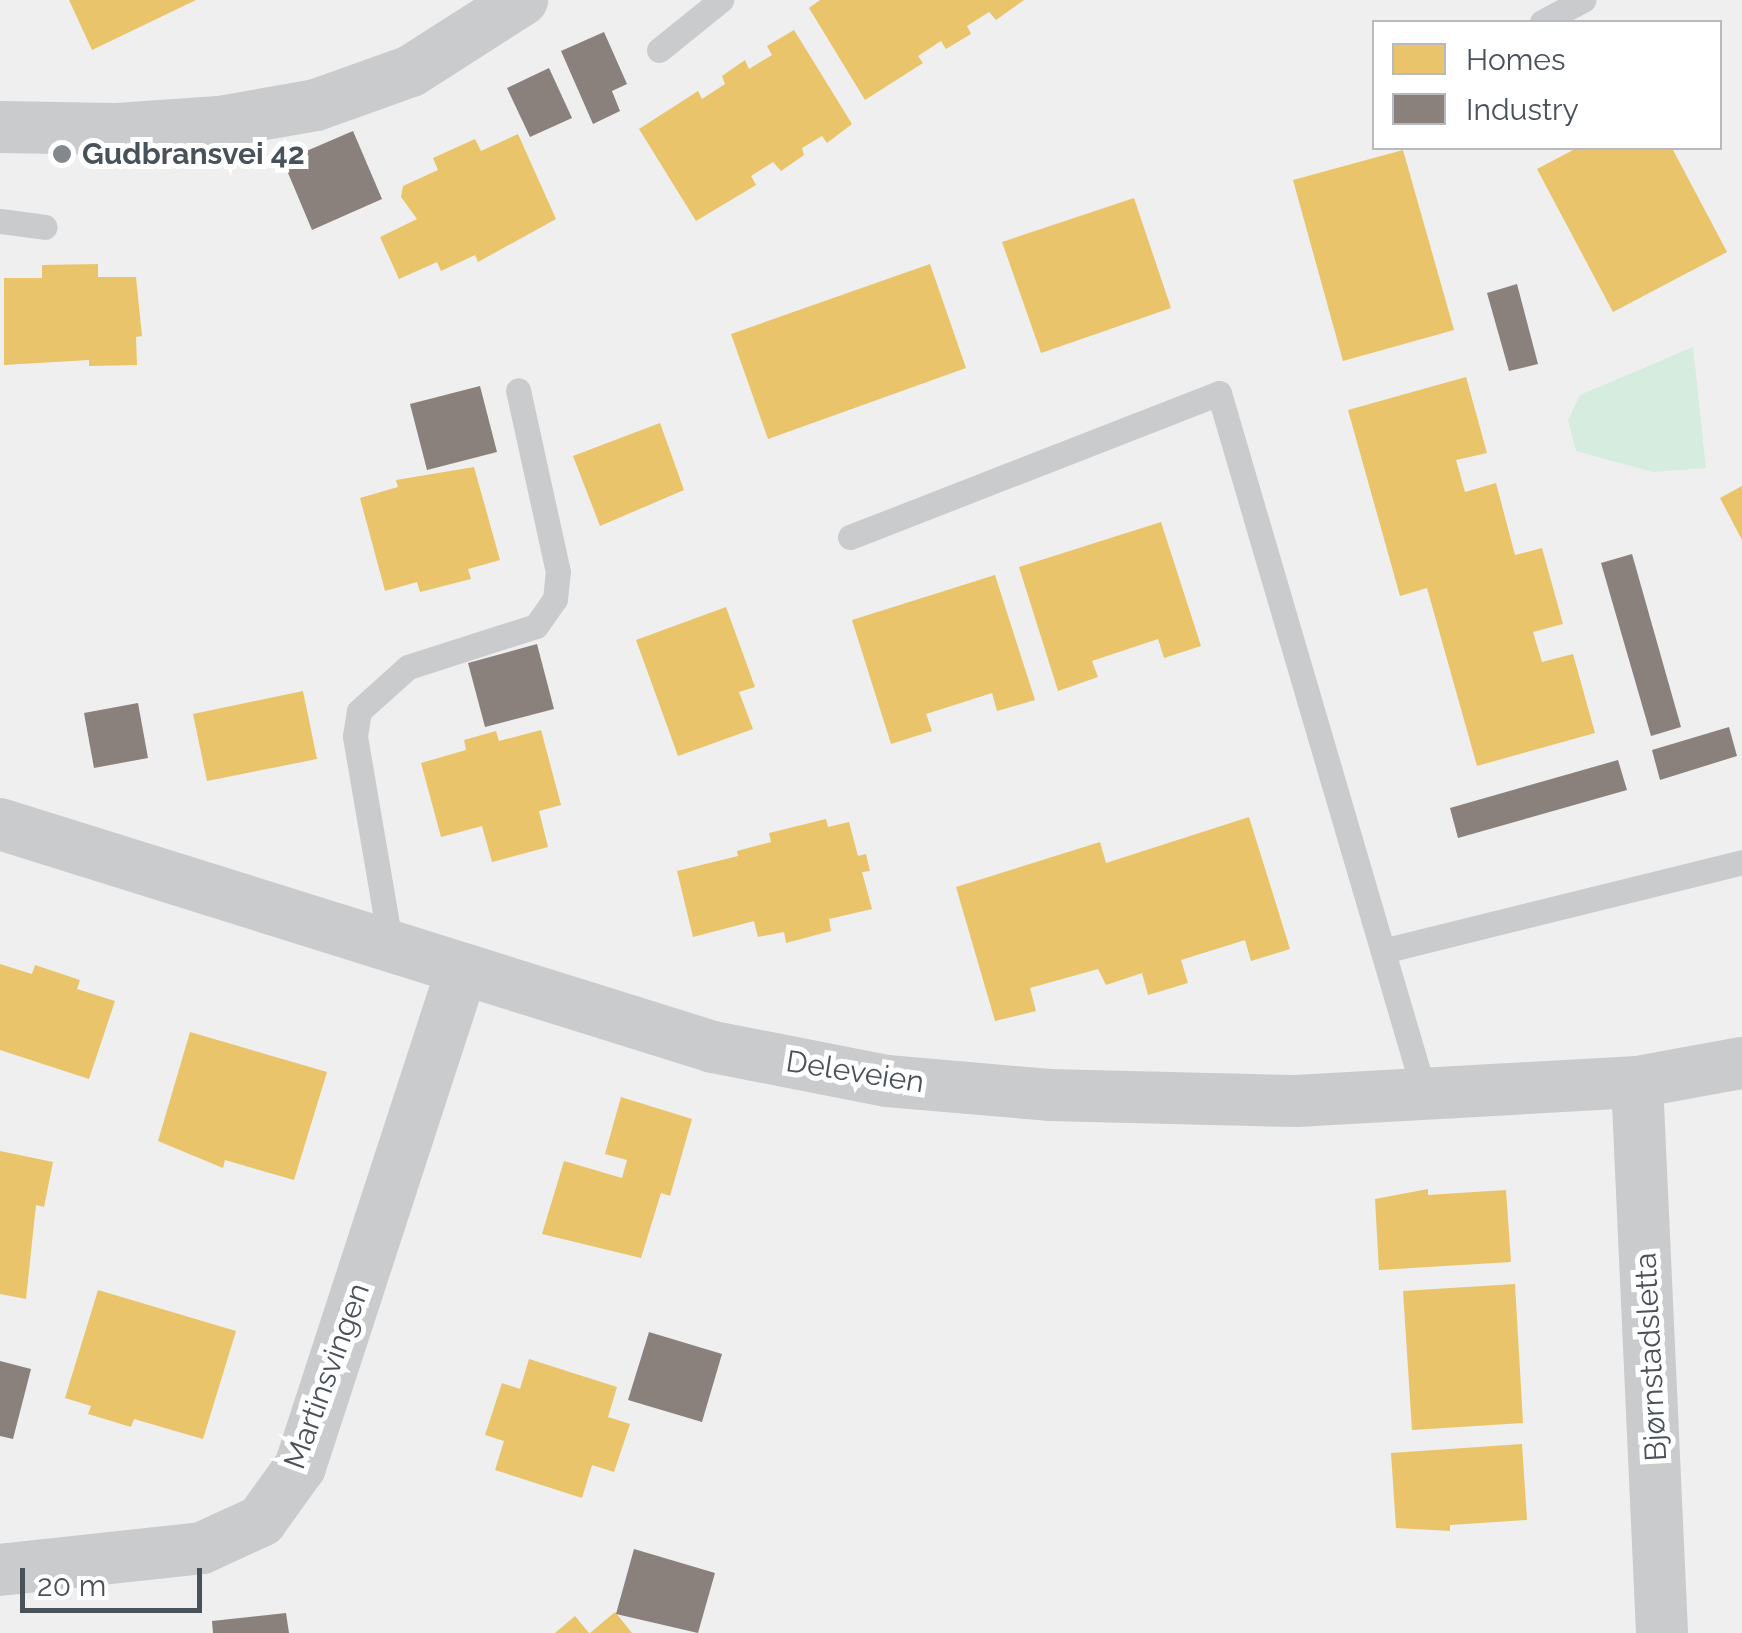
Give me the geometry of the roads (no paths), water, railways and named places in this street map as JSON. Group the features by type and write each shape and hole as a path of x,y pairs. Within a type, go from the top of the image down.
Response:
{"street":[{"path":"0,127 116,130 219,122 316,105 411,72 522,0"},
{"name":"Deleveien","path":"0,824 712,1047 887,1082 1048,1095 1296,1102 1637,1082 1742,1063"},
{"name":"Martinsvingen","path":"0,1570 202,1548 261,1521 300,1466 462,970"},
{"name":"Bjørnstadsletta","path":"1637,1082 1662,1633"}],"lane":[{"path":"659,50 720,0"},
{"path":"1546,20 1583,0"},
{"path":"0,221 45,227"},
{"path":"391,948 355,736 359,711 408,667 536,626 556,598 558,572 518,390"},
{"path":"850,536 1219,393 1424,1092"},
{"path":"1383,951 1742,862"}],"place":[{"name":"Gudbransvei 42","path":"62,154"}]}
